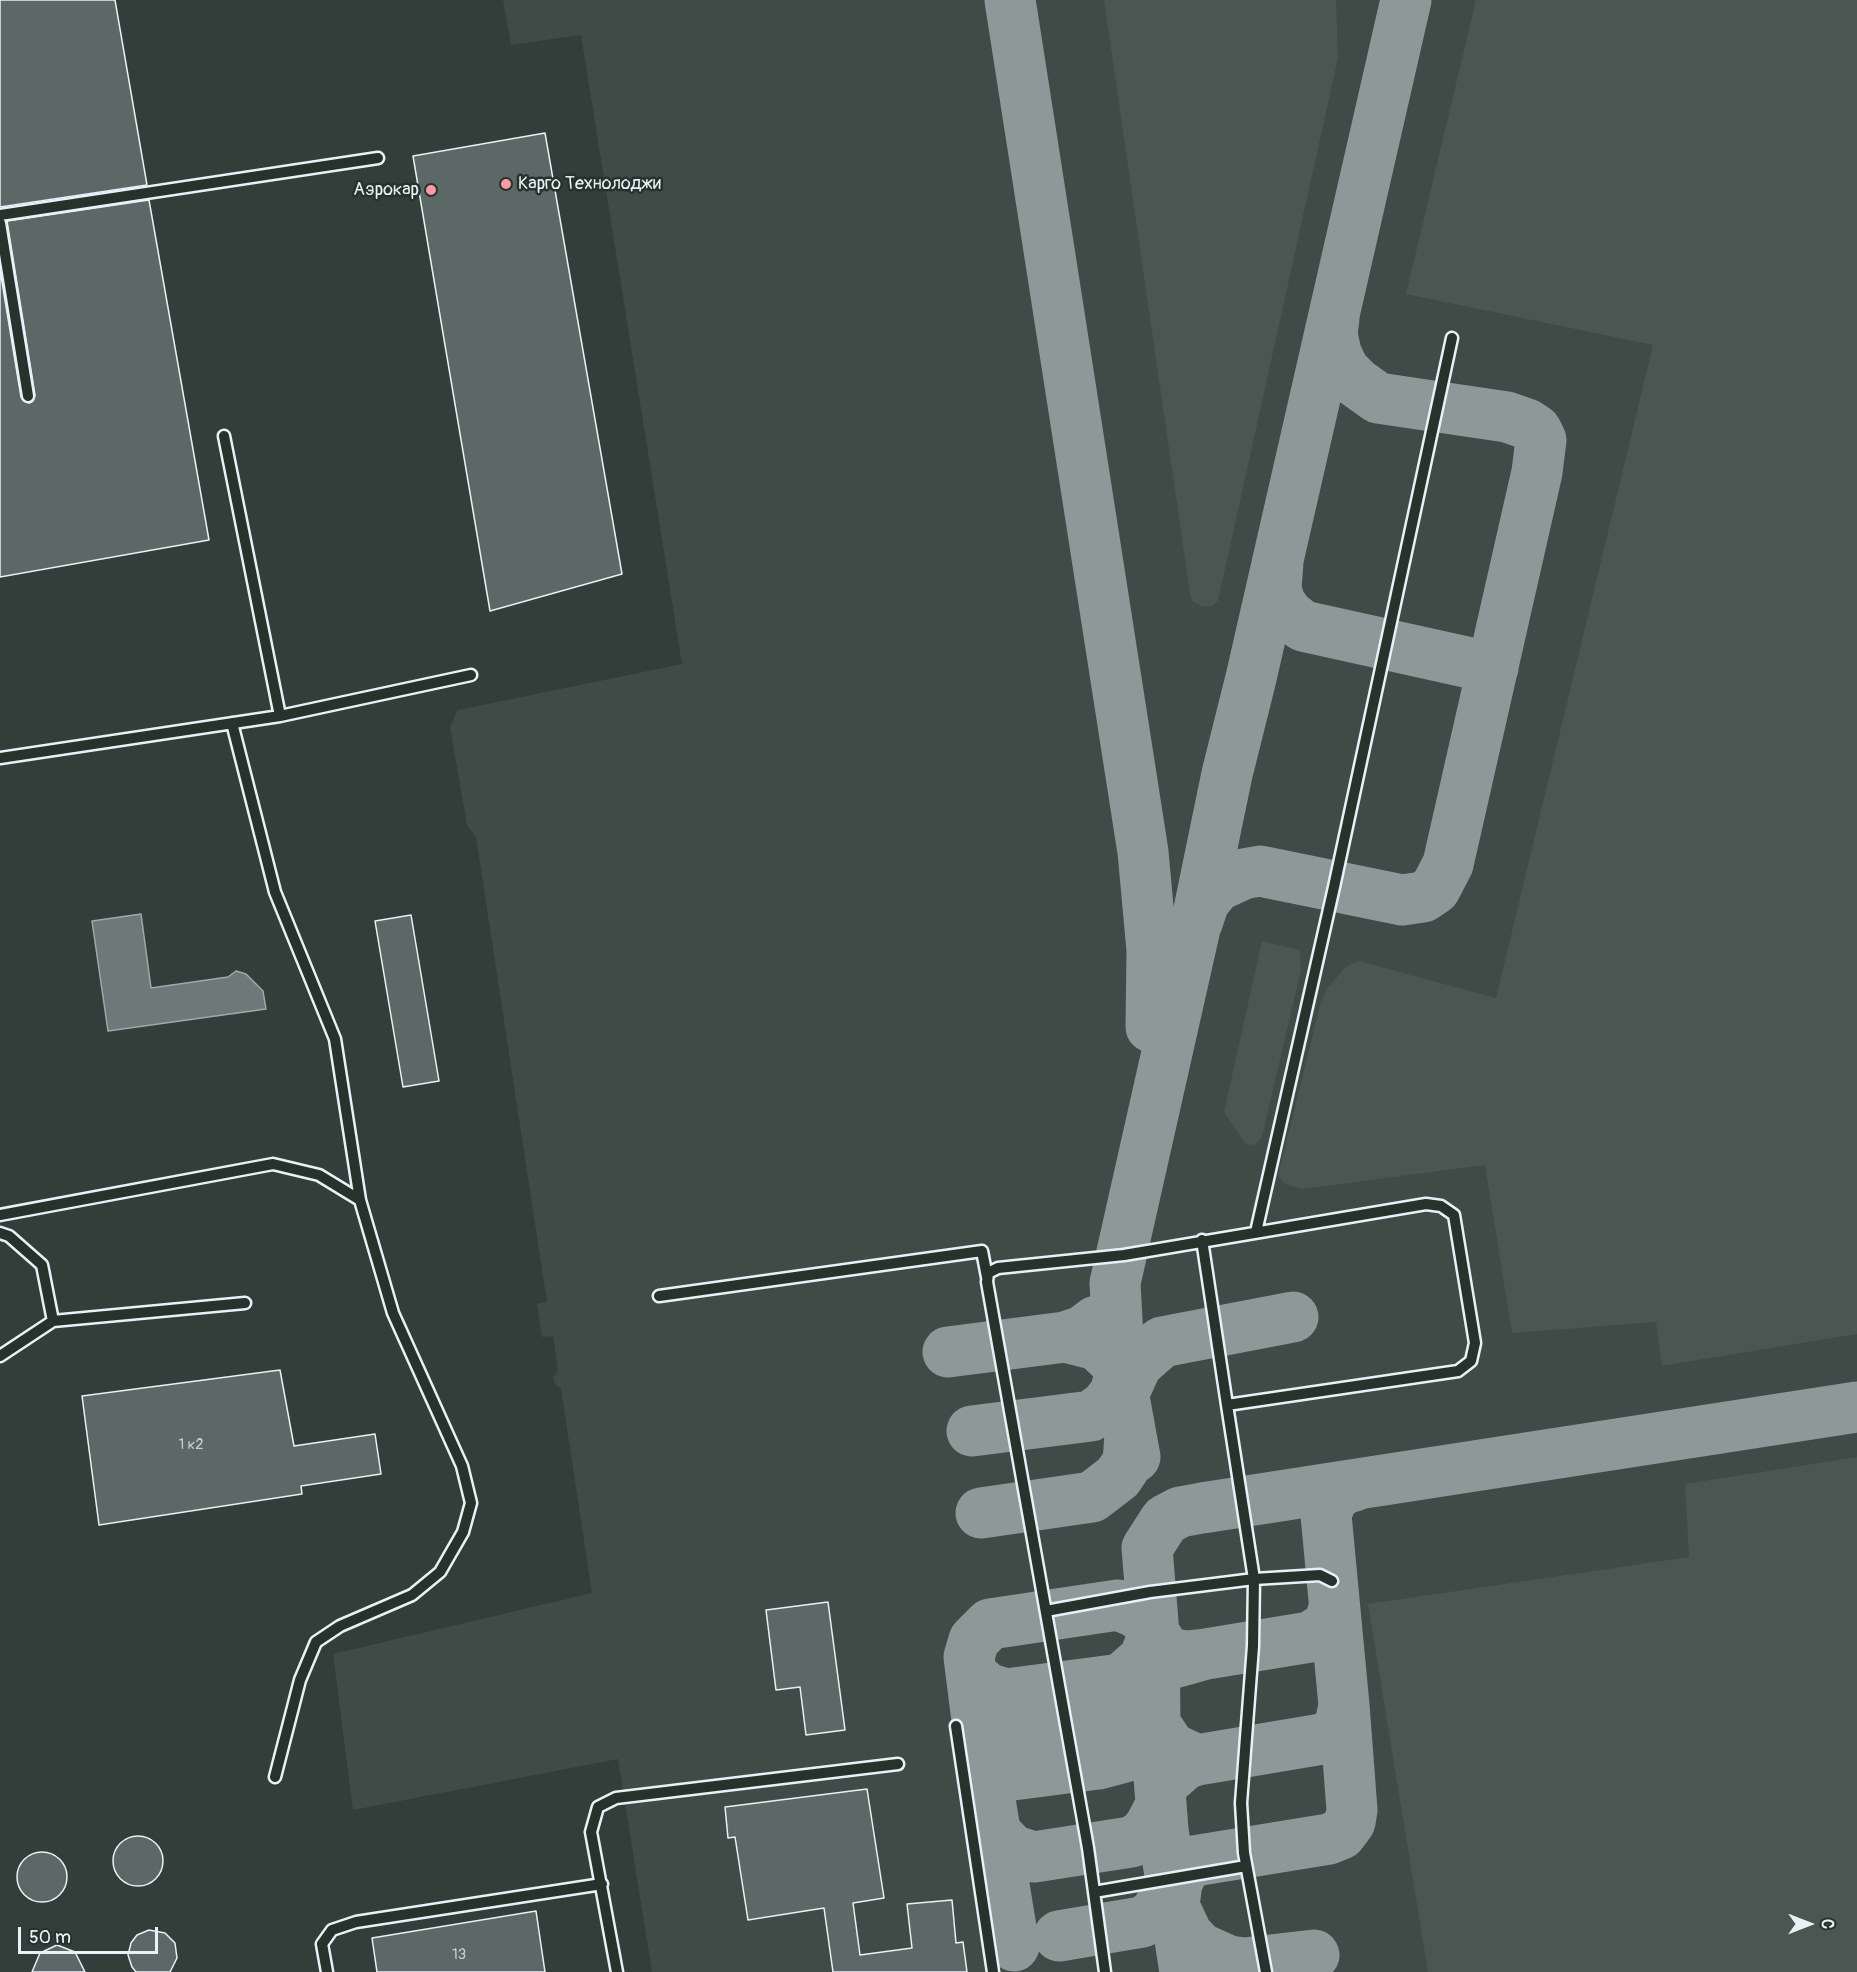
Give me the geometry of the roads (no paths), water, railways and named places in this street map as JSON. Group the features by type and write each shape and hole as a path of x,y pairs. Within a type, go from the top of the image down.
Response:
{"lane":[{"path":"0,215 378,158"},
{"path":"0,223 28,396"},
{"path":"1256,1232 1337,876 1452,338"},
{"path":"224,435 280,716"},
{"path":"0,758 280,716 471,675"},
{"path":"232,723 275,892 335,1039 360,1200 393,1313 462,1466 471,1503 464,1532 440,1572 412,1595 340,1626 316,1642 300,1680 274,1777"},
{"path":"0,1215 273,1164 319,1175 360,1200"},
{"path":"987,1277 991,1270 998,1268 1124,1255 1202,1240 1426,1204 1441,1206 1454,1215 1475,1343 1471,1361 1458,1371 1227,1405"},
{"path":"0,1233 9,1236 42,1265 53,1321"},
{"path":"1202,1240 1254,1579 1253,1646 1241,1803 1246,1866 1266,1972"},
{"path":"659,1296 982,1251 1094,1892 1105,1972"},
{"path":"0,1356 53,1321 245,1303"},
{"path":"1046,1611 1150,1592 1254,1579 1320,1575 1332,1581"},
{"path":"956,1726 993,1972"},
{"path":"617,1972 591,1832 598,1807 616,1798 898,1764"},
{"path":"1094,1892 1246,1866"},
{"path":"327,1972 322,1944 332,1930 356,1922 602,1884"}],"place":[{"name":"Карго Технолоджи","path":"506,184"},
{"name":"Аэрокар","path":"431,190"}]}
